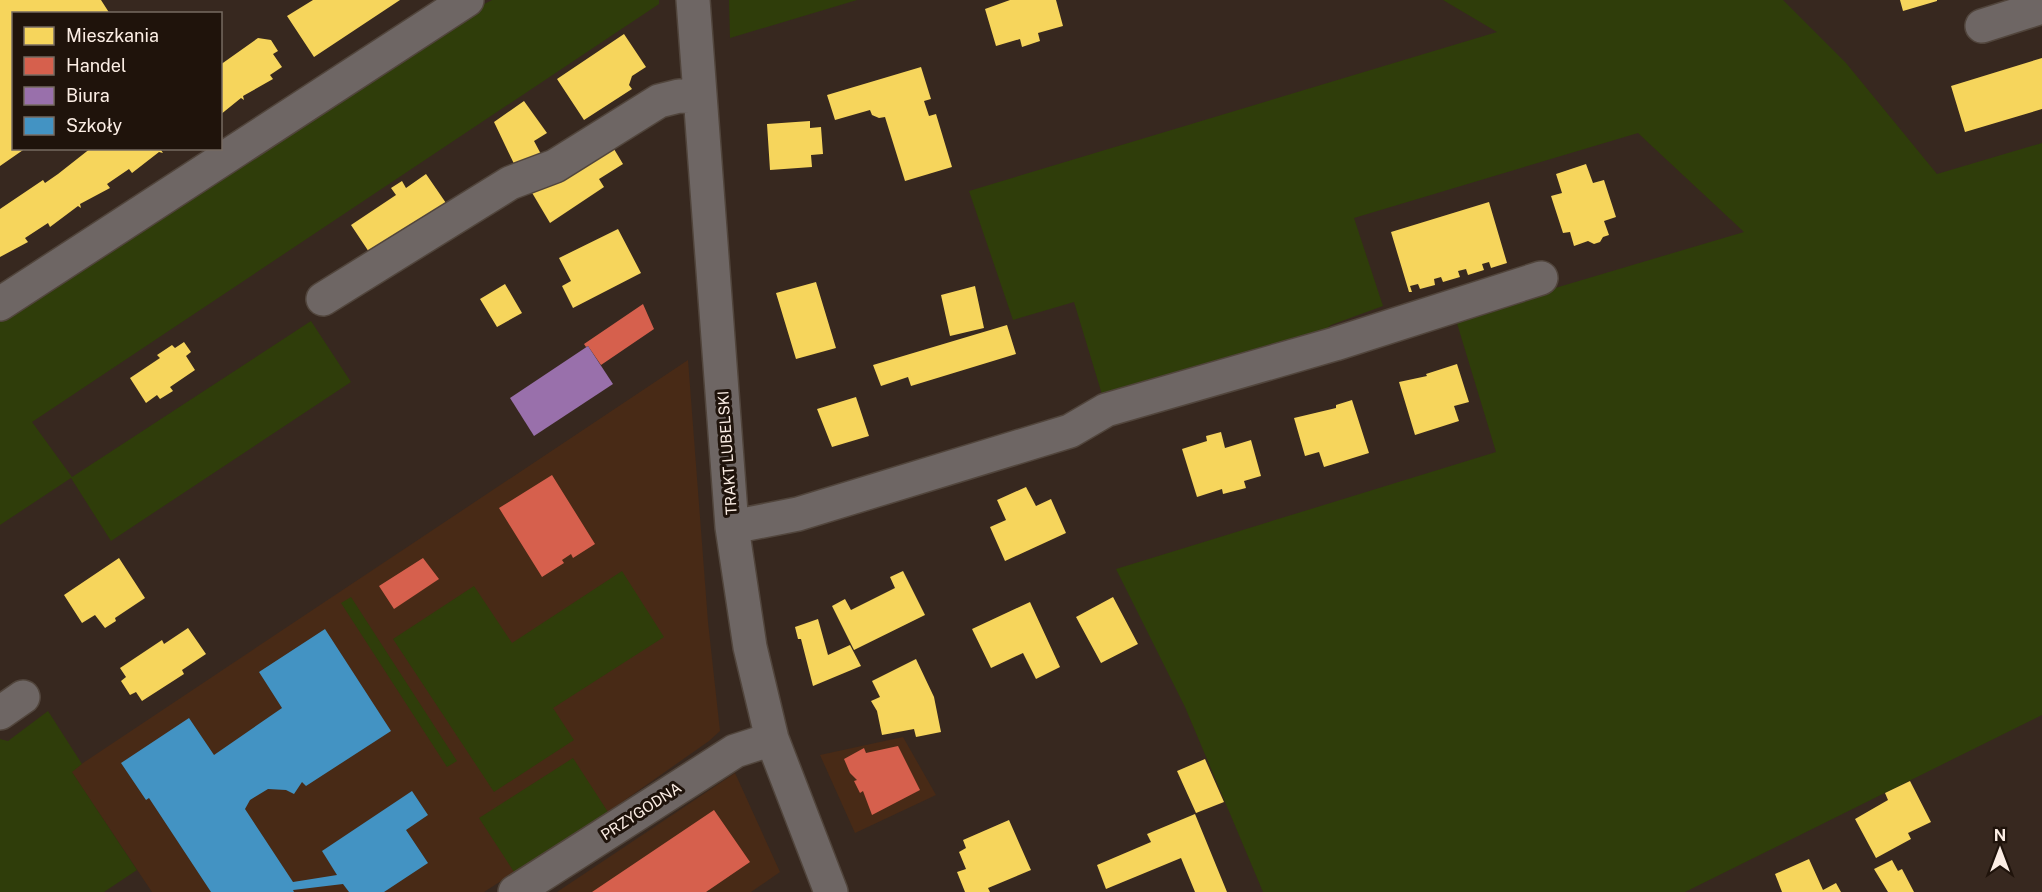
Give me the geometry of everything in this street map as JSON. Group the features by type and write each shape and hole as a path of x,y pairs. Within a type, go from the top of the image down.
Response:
{"street":[{"path":"0,304 467,0"},
{"name":"TRAKT LUBELSKI","path":"693,0 732,527 750,647 771,739 831,892"},
{"path":"1982,26 2042,7"},
{"path":"323,299 510,183 555,166 659,101 679,96 700,97"},
{"path":"732,527 798,514 1070,431 1106,410 1335,344 1541,278"},
{"name":"PRZYGODNA","path":"515,892 735,751 771,739"}],"shaded area":[{"path":"688,360 708,622 720,731 608,812 484,892 152,892 71,771"},
{"path":"903,737 936,795 855,833 820,755"},
{"path":"735,773 780,872 751,892 557,892"}],"green space":[{"path":"492,0 659,0 659,4 32,422 72,477 311,321 351,382 111,541 71,478 0,525 0,320 437,29"},
{"path":"729,0 857,0 730,38"},
{"path":"1443,0 1783,0 1846,63 1937,174 2042,143 2042,715 1685,892 1263,892 1185,707 1116,569 1496,452 1456,320 1467,314 1744,232 1638,133 1354,218 1383,306 1331,325 1310,343 1104,401 1074,302 1013,320 969,191 1497,32"},
{"path":"622,571 664,637 553,708 574,740 494,792 393,639 474,586 512,643"},
{"path":"351,597 457,761 447,767 341,603"},
{"path":"48,711 82,764 72,772 137,870 104,892 0,892 0,739 8,741"},
{"path":"573,758 608,812 514,872 479,818"}],"building: Mieszkania":[{"path":"0,0 101,0 109,12 12,12 12,150 23,150 0,166"},
{"path":"313,0 400,0 314,57 287,16"},
{"path":"1010,0 1056,0 1063,26 1038,33 1040,41 1022,47 1020,39 996,46 985,9"},
{"path":"1900,0 1937,0 1937,1 1903,11"},
{"path":"624,34 646,67 632,76 629,85 632,89 584,120 557,79"},
{"path":"258,38 271,40 278,51 273,54 282,67 270,75 273,79 243,96 244,100 241,98 222,113 222,64"},
{"path":"2042,58 2042,109 1965,132 1951,86"},
{"path":"921,67 931,99 924,101 929,116 936,114 952,167 905,181 885,117 879,118 872,115 870,110 835,120 827,95"},
{"path":"524,101 547,133 534,141 542,156 517,170 494,122"},
{"path":"810,121 810,128 821,127 823,154 811,155 812,167 770,170 767,124"},
{"path":"611,144 623,164 599,179 604,187 550,223 531,191"},
{"path":"88,150 161,150 163,153 159,152 132,173 129,169 107,184 110,188 80,204 81,208 78,206 50,227 48,223 25,238 28,242 0,257 0,209 43,180 45,183"},
{"path":"1586,164 1593,183 1604,180 1616,217 1604,221 1609,235 1603,237 1600,242 1594,244 1588,241 1574,246 1570,232 1563,233 1551,196 1562,193 1556,174"},
{"path":"426,174 446,203 369,252 351,225 396,195 391,188 402,181 406,188"},
{"path":"1489,202 1507,263 1491,268 1489,262 1482,264 1484,270 1468,275 1466,269 1458,271 1460,277 1443,282 1441,277 1434,279 1435,285 1420,289 1418,284 1410,286 1412,292 1409,292 1391,232"},
{"path":"618,229 641,273 573,308 562,286 571,281 559,258"},
{"path":"816,282 836,348 796,359 776,293"},
{"path":"505,284 522,313 497,327 480,299"},
{"path":"975,286 984,328 950,336 941,295"},
{"path":"1007,325 1016,354 911,386 908,377 881,386 873,365"},
{"path":"184,342 191,352 186,356 195,370 170,387 173,391 160,399 157,395 146,403 130,378 160,358 157,355 172,345 175,348"},
{"path":"1457,364 1469,402 1454,406 1459,421 1415,435 1399,382 1427,376 1426,374"},
{"path":"856,397 869,436 832,447 817,409"},
{"path":"1352,400 1369,453 1324,467 1319,452 1305,456 1294,418 1336,408 1336,405"},
{"path":"1221,432 1225,448 1251,440 1261,476 1244,481 1246,488 1223,494 1222,489 1197,497 1182,449 1207,441 1206,436"},
{"path":"1026,487 1036,506 1051,499 1066,533 1005,561 990,527 1006,520 997,500"},
{"path":"119,558 145,598 115,618 116,621 105,628 95,615 82,623 64,595"},
{"path":"903,571 925,615 854,650 832,606 845,599 851,610 895,588 890,577"},
{"path":"1113,597 1138,644 1101,663 1076,617"},
{"path":"1030,602 1060,667 1036,679 1023,653 991,668 972,629"},
{"path":"818,619 828,655 850,645 861,666 813,686 801,639 798,639 795,627"},
{"path":"188,628 206,654 182,670 184,674 142,701 136,692 130,695 121,681 126,677 120,668 162,640 164,644"},
{"path":"916,659 934,697 941,732 916,737 914,729 882,735 877,711 871,701 880,697 872,681"},
{"path":"1205,759 1224,802 1196,813 1177,771"},
{"path":"1910,781 1931,822 1908,833 1911,839 1876,858 1855,819 1888,800 1885,793"},
{"path":"1195,814 1227,892 1195,892 1181,858 1106,889 1097,865 1151,842 1147,834"},
{"path":"1009,820 1031,870 988,888 990,892 965,892 957,872 966,869 959,852 966,848 963,840"},
{"path":"1809,859 1823,890 1836,883 1841,892 1782,892 1775,874"},
{"path":"1892,860 1898,871 1902,869 1914,892 1888,892 1874,869"}],"building: Handel":[{"path":"643,304 654,329 601,365 588,346 584,344"},
{"path":"552,475 595,544 573,558 571,554 562,560 564,563 542,577 499,508"},
{"path":"423,558 439,579 394,609 379,586"},
{"path":"898,746 920,790 872,815 863,791 860,793 854,781 857,780 850,773 844,759 864,748 866,753"},
{"path":"714,810 750,862 706,892 592,892"}],"building: Biura":[{"path":"588,346 613,384 534,436 510,398"}],"building: Szkoły":[{"path":"325,629 391,731 306,786 302,782 294,794 286,790 268,789 250,800 245,809 293,882 337,875 322,851 412,791 428,815 406,830 428,863 384,892 349,892 343,884 293,890 294,892 211,892 149,798 146,800 121,763 189,718 214,755 282,708 259,672"}]}
